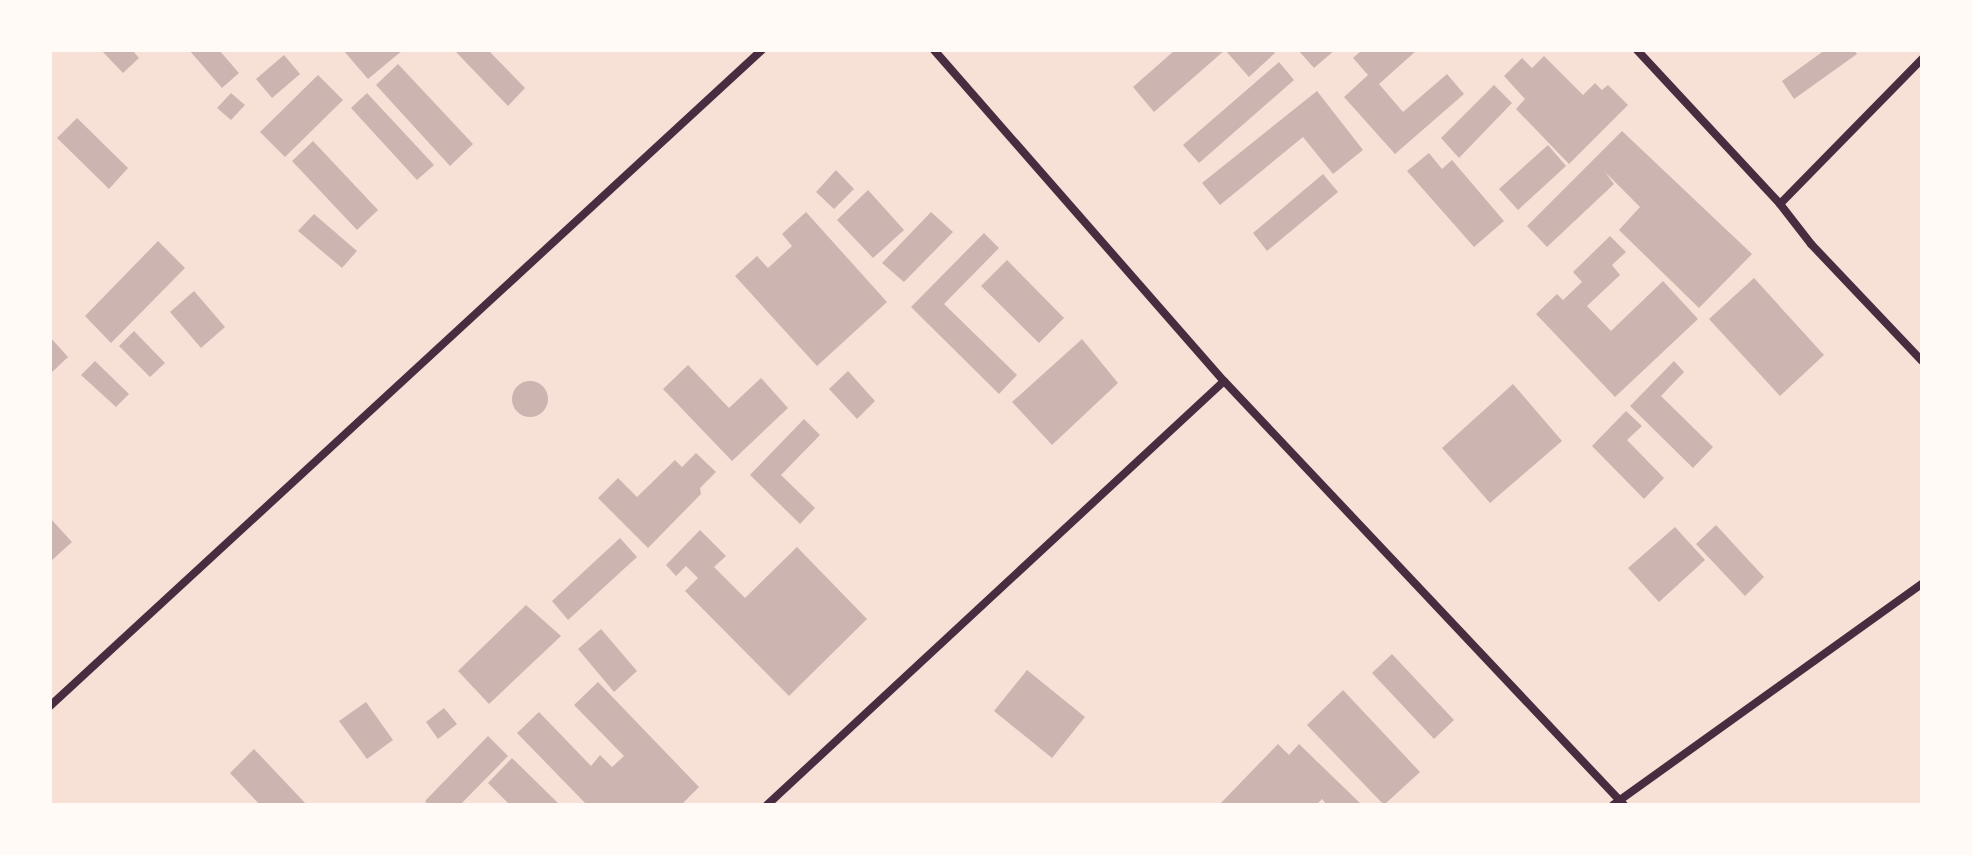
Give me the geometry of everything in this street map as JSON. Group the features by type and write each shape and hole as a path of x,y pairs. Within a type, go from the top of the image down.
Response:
{"street":[{"path":"50,706 762,50"},
{"path":"934,50 1224,381 1618,803 1922,584"},
{"path":"1637,50 1780,204 1811,244 1922,361"},
{"path":"1780,204 1922,59"},
{"path":"767,805 1224,381"}],"building":[{"path":"101,50 132,50 139,58 123,73"},
{"path":"189,50 219,50 239,73 222,88"},
{"path":"343,50 403,50 368,79"},
{"path":"454,50 488,50 525,88 508,106"},
{"path":"1175,50 1225,50 1154,112 1133,87"},
{"path":"1225,50 1272,50 1275,53 1249,77"},
{"path":"1298,50 1335,50 1314,68"},
{"path":"1362,50 1417,50 1379,84 1403,112 1447,74 1464,94 1395,154 1344,97 1368,75 1353,58"},
{"path":"1825,50 1854,50 1857,54 1794,99 1782,81"},
{"path":"284,55 300,74 272,98 256,79"},
{"path":"1544,56 1583,95 1595,83 1602,90 1608,85 1628,105 1569,164 1516,109 1525,99 1504,76 1522,58 1532,68"},
{"path":"1279,62 1294,80 1199,163 1183,145"},
{"path":"398,64 473,144 450,166 376,85"},
{"path":"318,75 343,100 285,157 260,132"},
{"path":"1494,85 1512,103 1459,158 1441,138"},
{"path":"1317,91 1363,150 1333,174 1303,137 1220,205 1202,183"},
{"path":"231,93 245,105 231,120 217,108"},
{"path":"367,93 434,165 417,180 351,108"},
{"path":"77,118 128,168 109,189 57,138"},
{"path":"1622,131 1752,254 1699,308 1619,230 1640,207 1605,172 1614,184 1547,247 1527,226"},
{"path":"313,141 378,210 357,230 292,161"},
{"path":"1548,145 1566,166 1518,210 1499,189"},
{"path":"1429,153 1442,169 1452,160 1504,221 1474,247 1407,171"},
{"path":"836,170 854,189 834,209 816,192"},
{"path":"1323,174 1338,192 1267,251 1253,233"},
{"path":"868,190 904,230 873,258 837,220"},
{"path":"806,212 887,302 817,366 735,276 757,256 768,268 792,246 782,234"},
{"path":"931,212 953,232 904,282 882,263"},
{"path":"314,214 357,251 342,268 298,231"},
{"path":"984,233 999,248 944,304 1017,375 999,394 911,307"},
{"path":"1610,236 1626,252 1612,265 1620,275 1587,306 1611,331 1663,281 1698,319 1615,397 1536,314 1557,294 1563,300 1582,282 1573,272"},
{"path":"158,241 185,268 111,343 85,316"},
{"path":"1007,260 1064,318 1039,343 981,286"},
{"path":"1754,278 1824,355 1780,396 1709,319"},
{"path":"194,291 225,327 201,348 170,312"},
{"path":"134,331 165,363 150,377 119,346"},
{"path":"50,337 68,357 50,374"},
{"path":"1082,339 1118,383 1052,445 1012,402"},
{"path":"95,361 129,394 116,407 81,375"},
{"path":"1674,361 1684,372 1661,396 1713,447 1693,468 1630,406"},
{"path":"688,365 729,408 761,378 788,408 732,461 663,389"},
{"path":"848,371 875,401 857,419 829,389"},
{"path":"530,381 543,386 548,399 543,412 530,417 517,412 512,399 517,386"},
{"path":"1513,384 1562,441 1490,503 1442,448"},
{"path":"1626,411 1642,426 1627,440 1664,478 1644,499 1592,446"},
{"path":"804,419 820,435 781,475 815,508 800,524 750,475"},
{"path":"696,453 716,472 700,488 701,494 648,548 598,498 618,478 637,497 675,460 682,467"},
{"path":"50,518 72,542 51,561 50,559"},
{"path":"1716,525 1764,577 1745,596 1696,544"},
{"path":"1675,527 1705,560 1659,602 1628,568"},
{"path":"700,530 726,556 714,567 745,598 797,547 867,619 789,696 685,591 698,578 686,566 676,576 666,565"},
{"path":"620,538 637,557 568,620 552,601"},
{"path":"526,605 561,636 489,704 458,671"},
{"path":"601,629 637,671 614,692 578,649"},
{"path":"1392,654 1454,720 1434,739 1372,673"},
{"path":"1027,670 1085,717 1052,758 994,711"},
{"path":"598,682 699,787 681,805 587,805 517,733 539,712 591,766 600,755 612,767 624,756 574,705"},
{"path":"1343,690 1420,772 1384,805 1307,725"},
{"path":"366,702 393,740 367,759 339,721"},
{"path":"444,708 457,724 438,739 426,722"},
{"path":"488,736 508,756 460,805 429,805 425,801"},
{"path":"1278,744 1289,755 1299,744 1362,805 1327,805 1322,799 1316,805 1219,805"},
{"path":"254,749 307,805 260,805 230,773"},
{"path":"512,758 560,805 510,805 488,783"}]}
